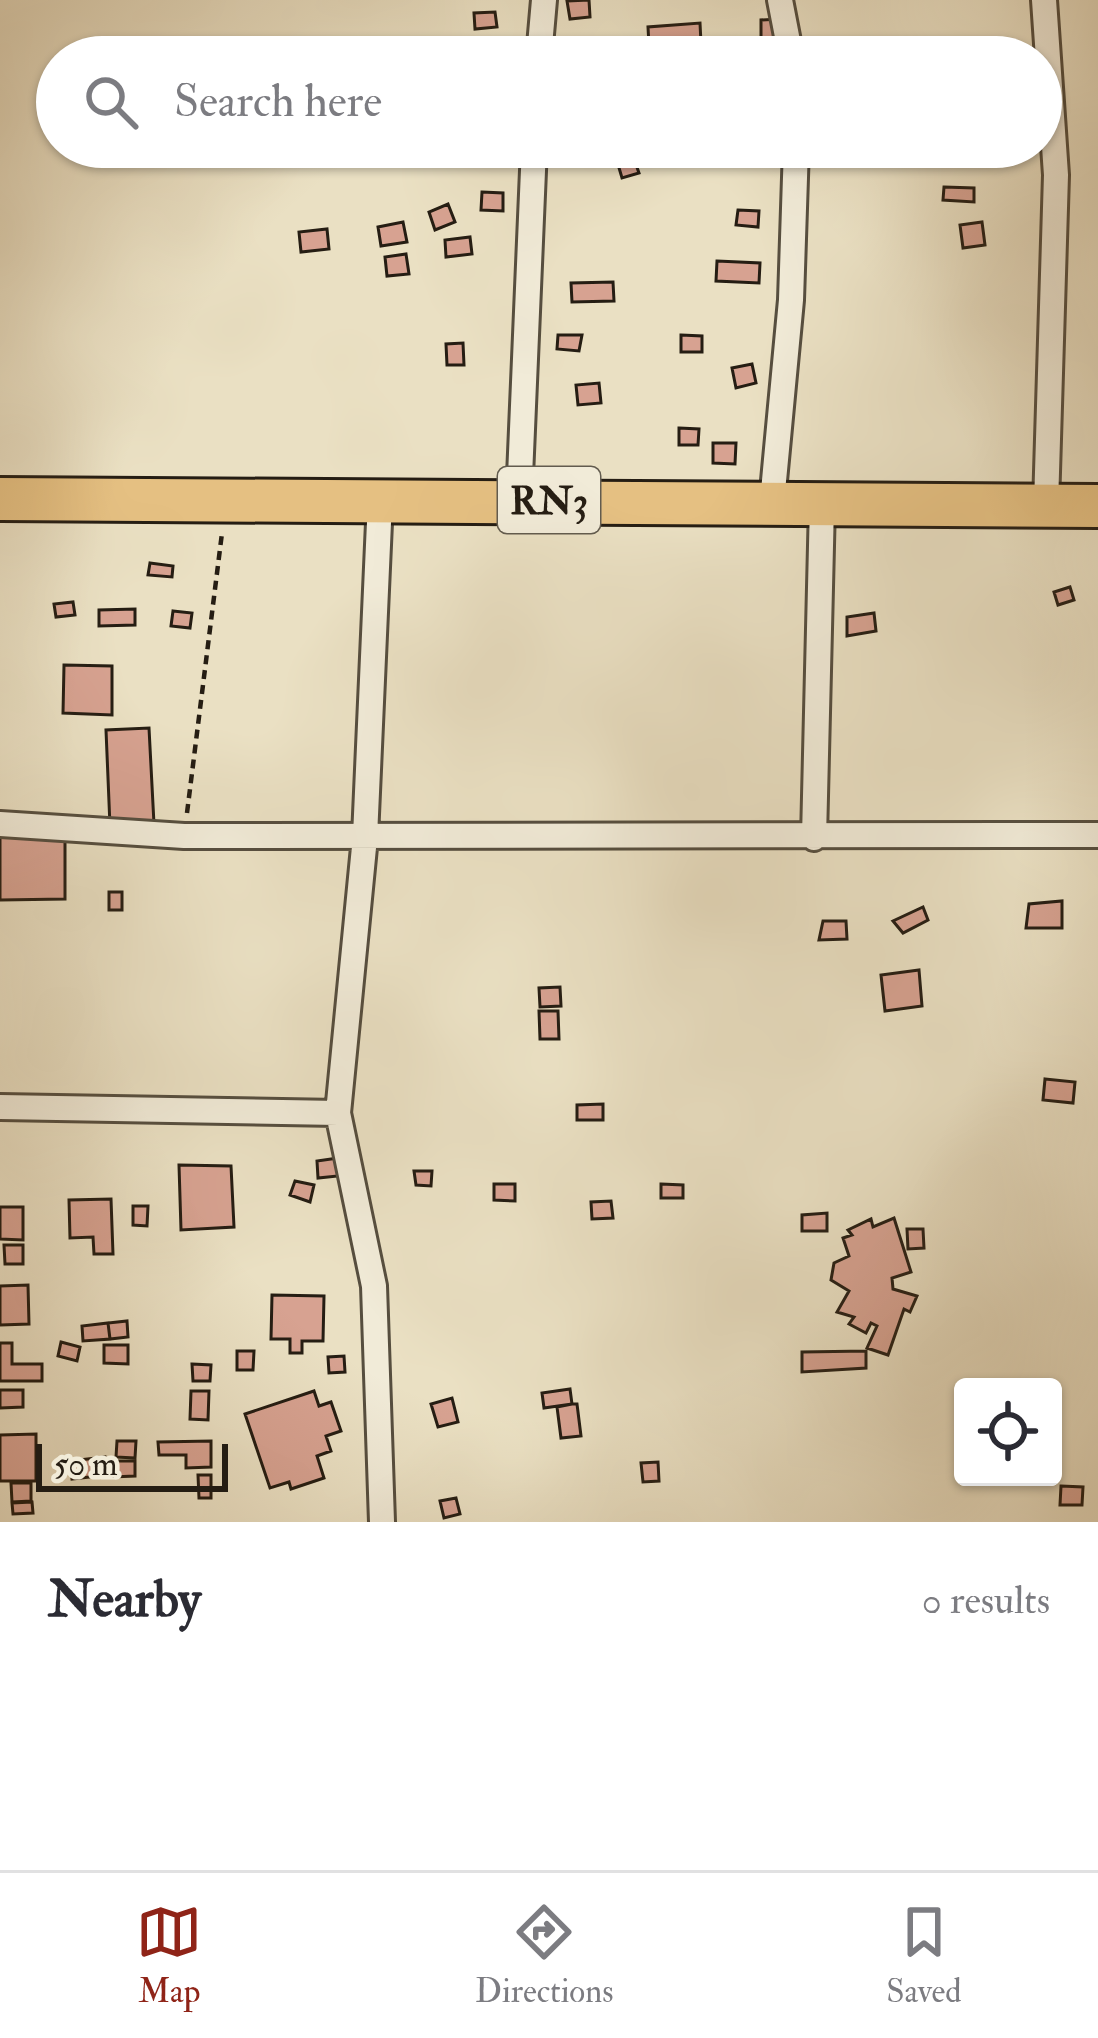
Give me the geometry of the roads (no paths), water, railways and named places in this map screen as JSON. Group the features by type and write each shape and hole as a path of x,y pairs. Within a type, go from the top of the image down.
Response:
{"highway":[{"name":"RN3","path":"0,499 1098,506"}],"street":[{"path":"541,36 544,0"},
{"path":"780,0 787,36"},
{"path":"1044,0 1046,36"},
{"path":"519,500 533,168"},
{"path":"772,502 791,300 795,168"},
{"path":"1046,505 1056,168"},
{"path":"380,500 365,837 338,1113 374,1286 382,1522"},
{"path":"814,838 822,503"},
{"path":"0,824 184,836 1098,835"},
{"path":"0,1107 338,1113"}]}
